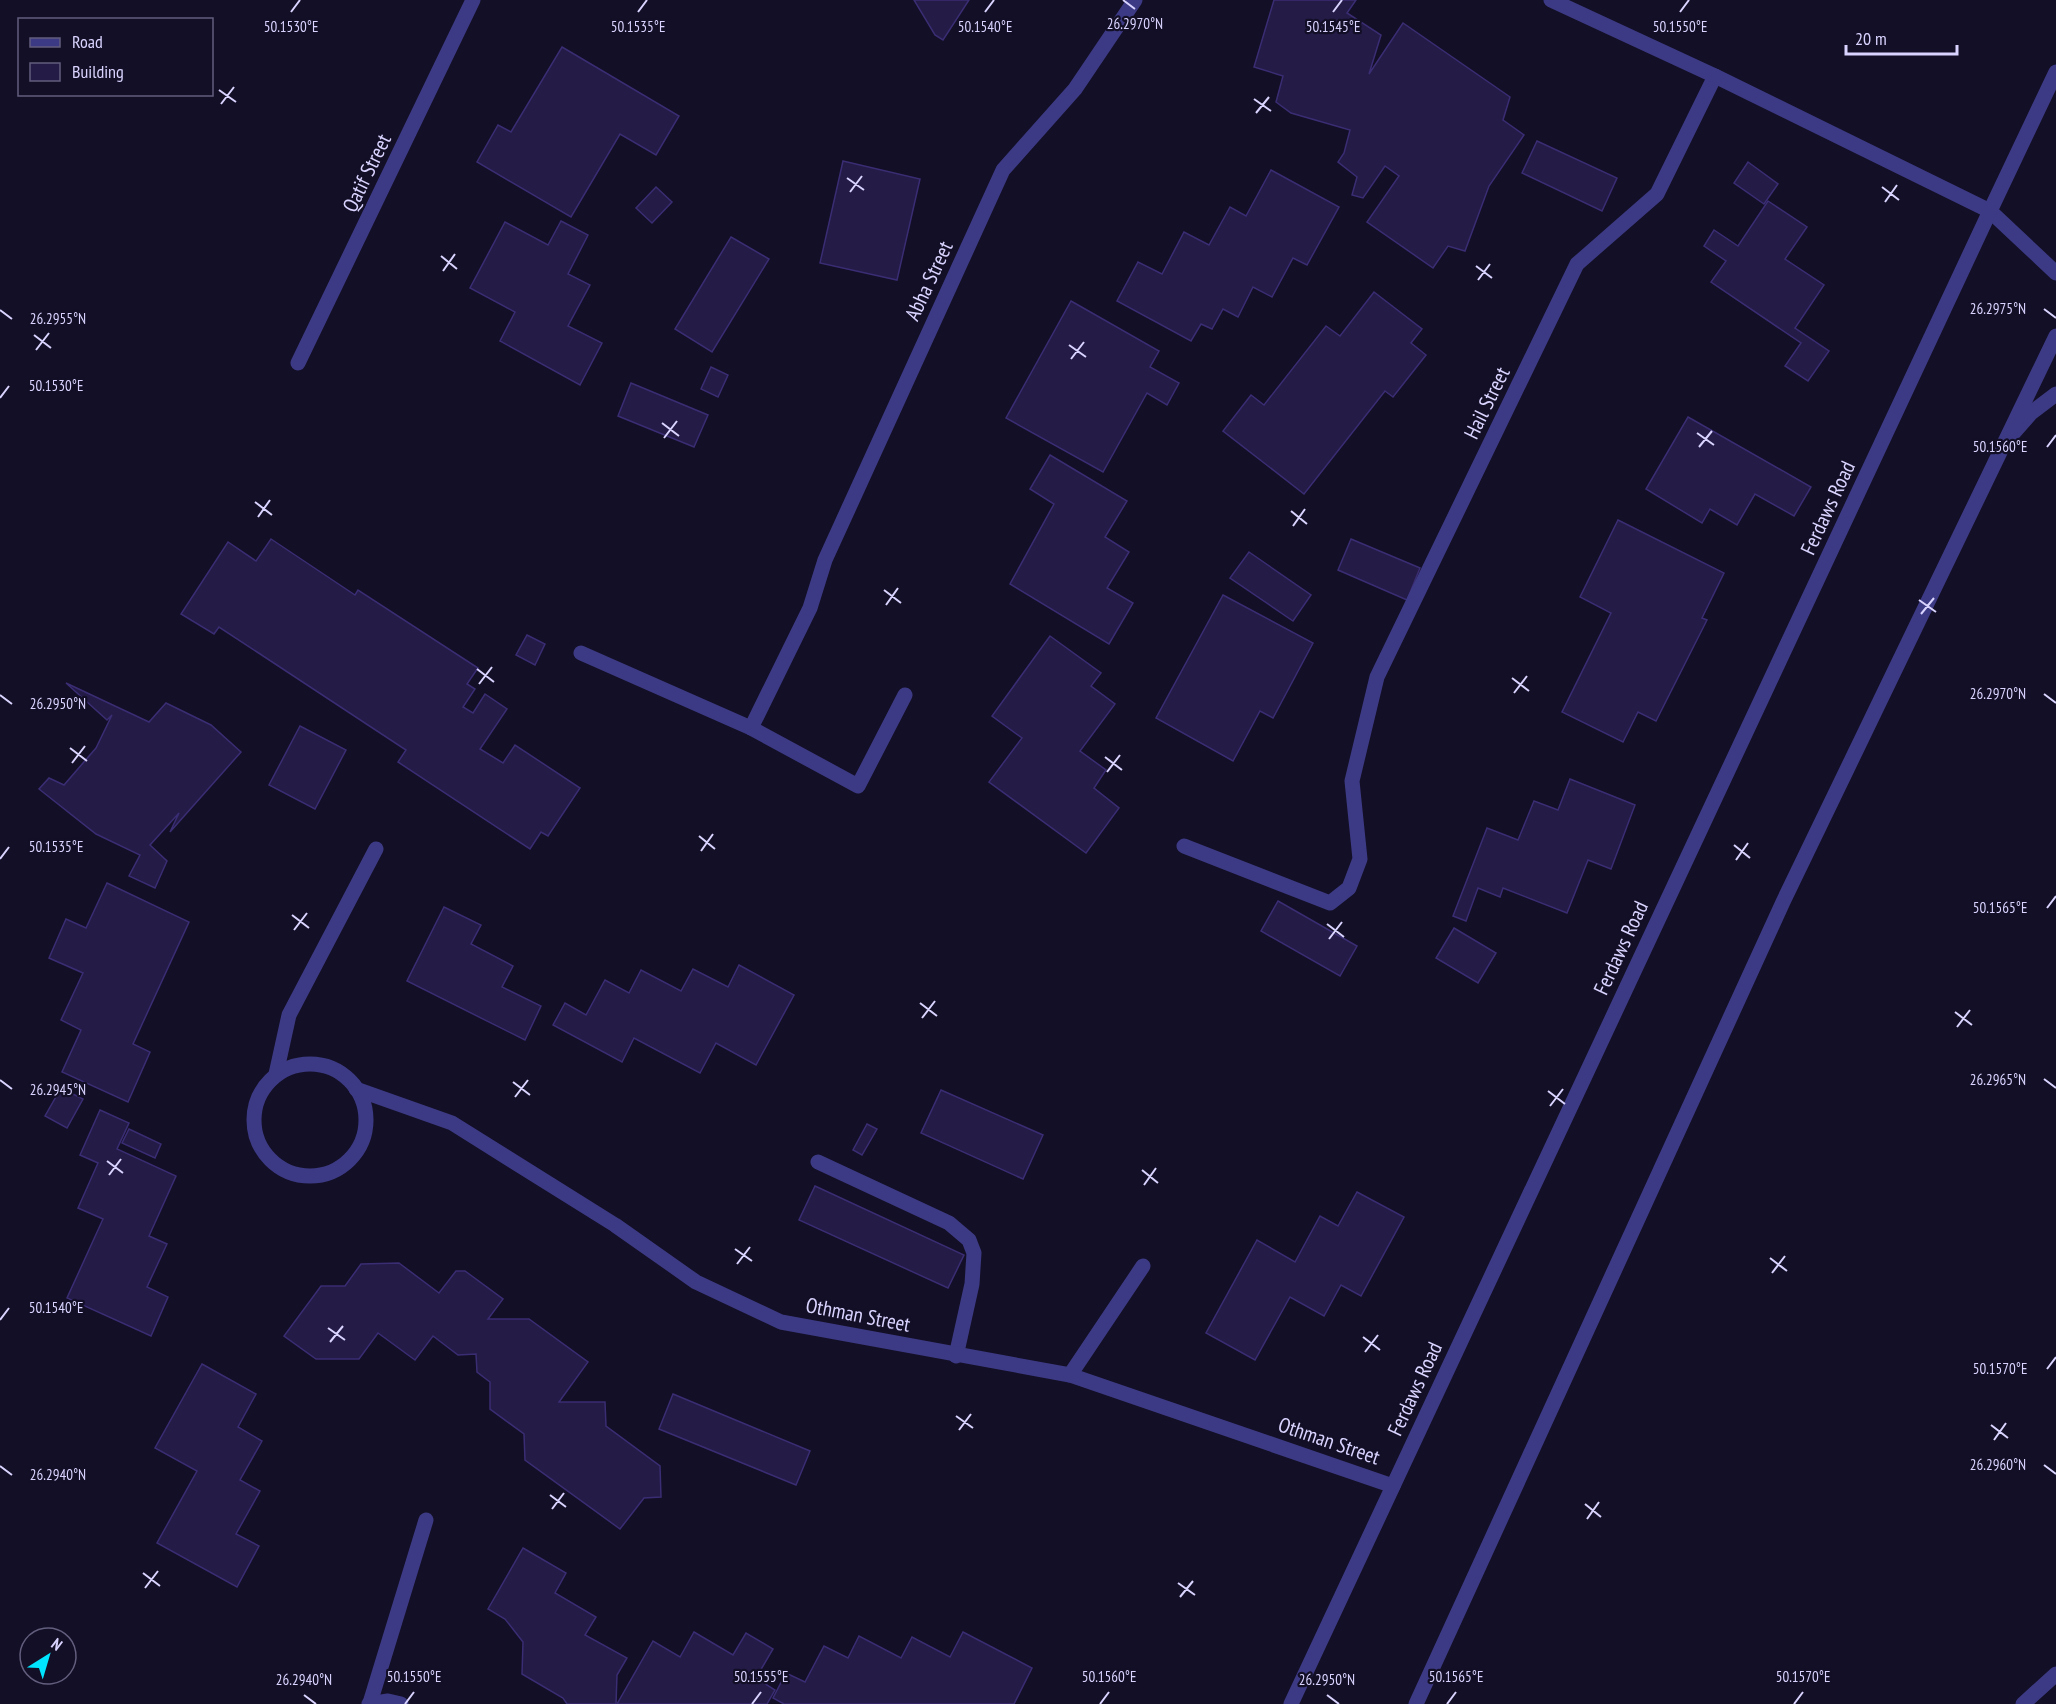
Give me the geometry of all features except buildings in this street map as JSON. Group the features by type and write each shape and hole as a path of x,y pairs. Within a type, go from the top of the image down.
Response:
{"street":[{"name":"Qatif Street","path":"298,363 473,0"},
{"name":"Abha Street","path":"751,728 810,608 825,560 1003,170 1075,89 1135,0"},
{"path":"1551,0 1715,76 1990,211 2056,273"},
{"name":"Ferdaws Road","path":"1291,1704 2056,72"},
{"name":"Hail Street","path":"1184,846 1330,903 1349,888 1360,860 1352,781 1377,677 1577,264 1657,194 1715,76"},
{"path":"1416,1704 1783,902 2056,336"},
{"path":"2004,445 2031,413 2056,394"},
{"path":"582,653 751,728 858,786 904,695"},
{"path":"276,1074 289,1015 376,849"},
{"path":"308,1064 325,1066 342,1074 356,1089 363,1101 366,1119 364,1136 357,1152 344,1165 329,1173 312,1176 294,1174 278,1167 265,1154 256,1139 253,1122 255,1104 263,1088 276,1074 291,1067 308,1064"},
{"name":"Othman Street","path":"356,1089 452,1123 615,1225 696,1282 781,1322 1070,1375 1393,1486"},
{"path":"818,1162 949,1223 969,1240 974,1253 972,1284 957,1356"},
{"path":"1070,1375 1143,1266"},
{"path":"400,1704 388,1701 369,1704 426,1520"},
{"path":"2023,1704 2056,1674"}]}
